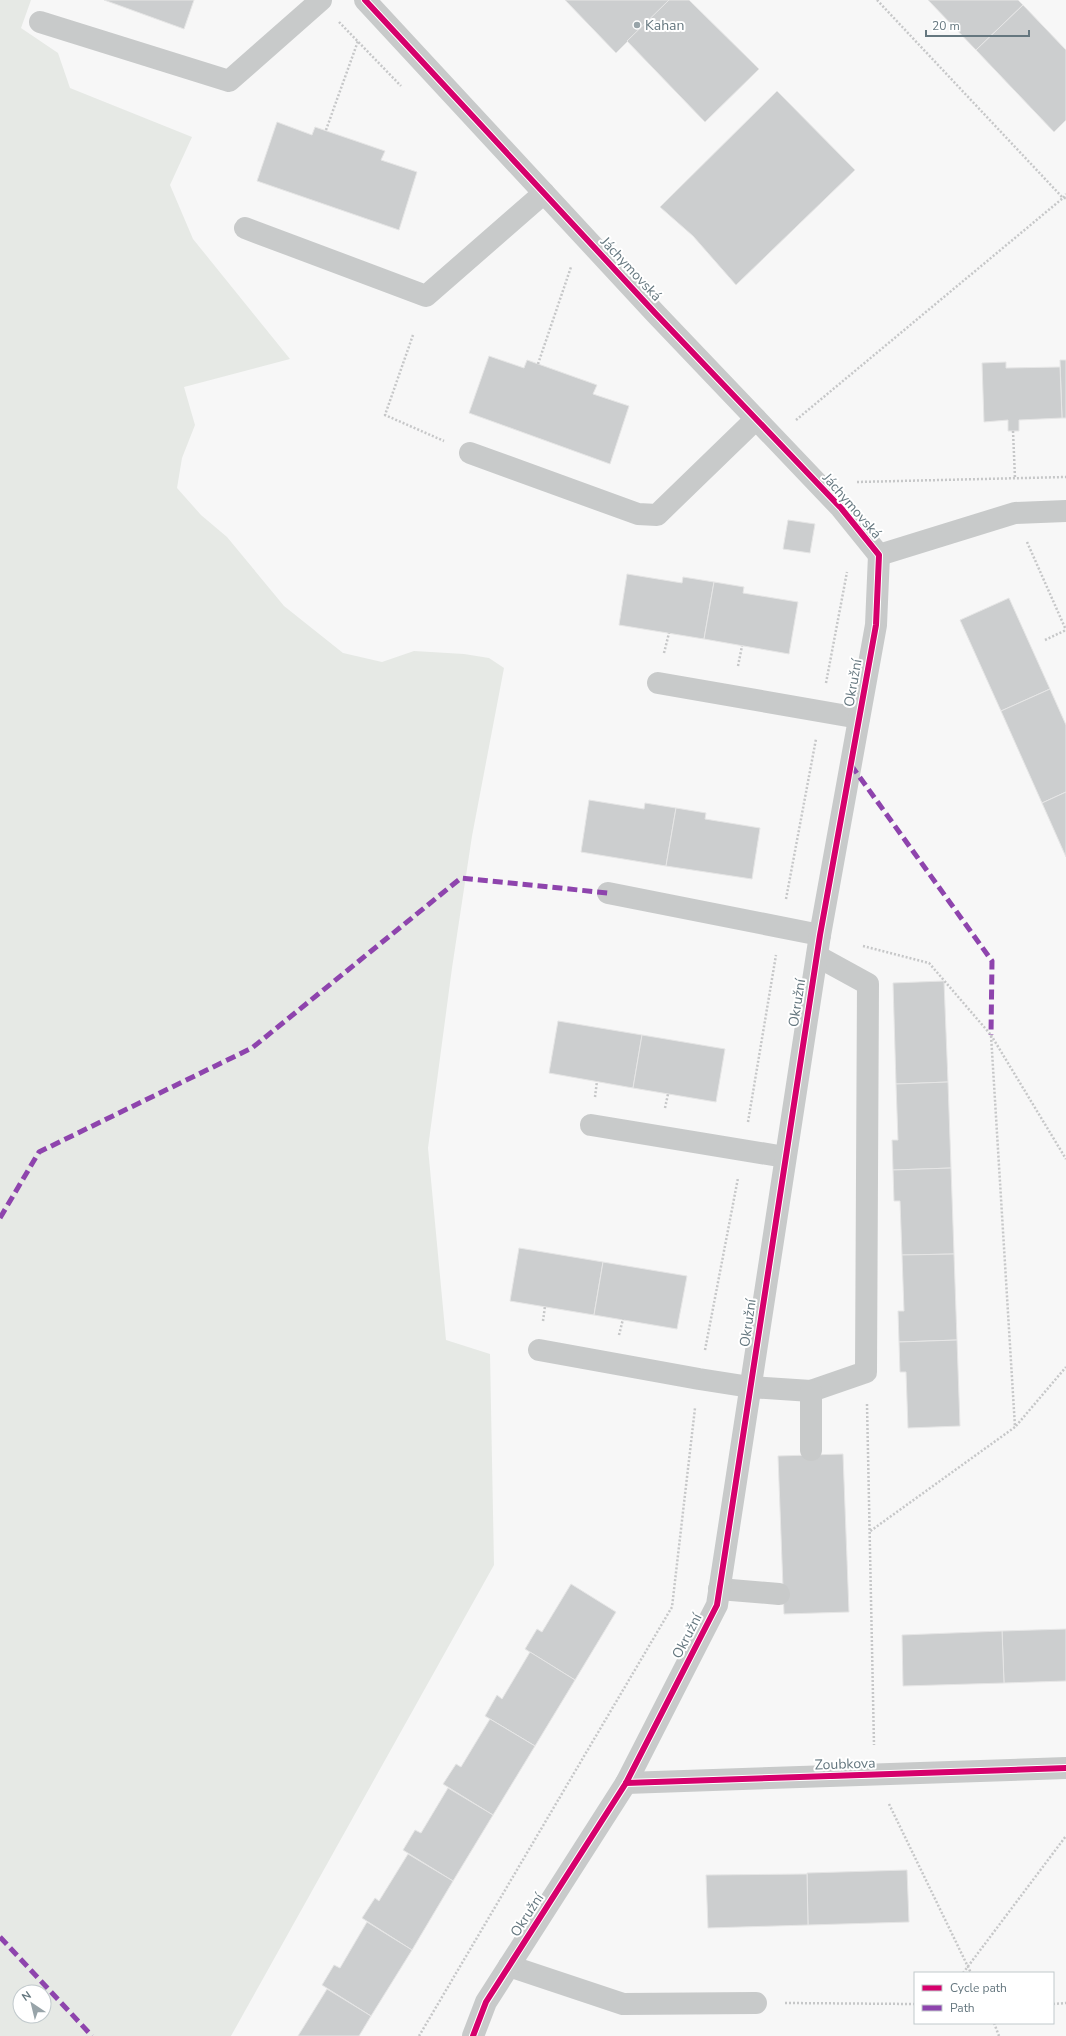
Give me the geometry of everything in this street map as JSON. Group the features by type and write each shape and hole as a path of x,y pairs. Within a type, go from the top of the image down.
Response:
{"street":[{"name":"Jáchymovská","path":"365,0 544,193 841,508 879,555"},
{"path":"40,22 230,81 320,1"},
{"path":"245,228 426,296 544,193"},
{"path":"470,453 638,514 657,515 756,419"},
{"path":"879,555 1015,513 1066,511"},
{"name":"Okružní","path":"473,2036 486,2002 626,1783 717,1605 820,935 876,625 879,555"},
{"path":"658,683 859,718"},
{"path":"608,893 820,935"},
{"path":"539,1350 750,1387 811,1391 866,1372 868,984 817,956"},
{"path":"590,1125 785,1157"},
{"path":"811,1391 811,1450"},
{"path":"720,1589 779,1594"},
{"name":"Zoubkova","path":"626,1783 1066,1768"},
{"path":"509,1966 623,2004 756,2003"}],"path":[{"path":"877,0 1065,198"},
{"path":"320,1 402,86"},
{"path":"326,130 358,41"},
{"path":"774,438 1065,198 1066,194"},
{"path":"538,364 572,265 577,270"},
{"path":"413,335 385,415 470,453"},
{"path":"1013,431 1015,478"},
{"path":"855,482 1066,477"},
{"path":"1025,538 1066,630 1045,640"},
{"path":"419,2036 672,1607 699,1379 744,1150 780,927 848,566"},
{"path":"820,935 929,963 991,1035 1066,1159"},
{"path":"991,1035 1015,1427"},
{"path":"869,1532 1015,1427 1066,1367"},
{"path":"866,1372 874,1774 970,1972"},
{"path":"964,1972 1066,1836"},
{"path":"756,2003 914,2004"},
{"path":"1054,2004 1066,2003"},
{"path":"994,2024 999,2036"}],"shaded area":[{"path":"0,0 31,0 21,28 58,53 70,88 192,137 170,185 193,239 290,359 184,387 195,425 182,458 177,488 201,515 227,537 284,606 343,653 382,662 414,651 464,654 489,658 504,668 472,836 452,968 428,1148 446,1340 490,1354 494,1565 231,2036 0,2036"}],"building":[{"path":"104,0 194,0 184,29"},
{"path":"565,0 669,0 616,53"},
{"path":"669,0 689,0 759,69 705,122 627,41"},
{"path":"928,0 1018,0 1023,5 976,50"},
{"path":"1023,5 1066,50 1066,120 1054,132 976,50"},
{"path":"777,91 855,170 736,285 693,236 660,207"},
{"path":"277,122 312,135 315,127 385,151 381,160 417,172 399,230 257,181"},
{"path":"489,356 524,368 527,360 597,385 593,394 629,406 610,464 469,413"},
{"path":"1060,360 1066,360 1066,418 1062,418"},
{"path":"1006,362 1006,368 1060,367 1062,418 1019,420 1019,431 1008,431 1008,420 984,422 982,363"},
{"path":"788,520 815,524 810,553 783,549"},
{"path":"627,574 682,583 683,577 714,582 704,639 619,625"},
{"path":"714,582 744,587 743,593 798,602 789,654 704,639"},
{"path":"1009,598 1050,689 1001,711 960,620"},
{"path":"1050,689 1066,725 1066,792 1042,803 1001,711"},
{"path":"1066,792 1066,857 1042,803"},
{"path":"589,800 644,809 645,803 676,808 666,866 581,852"},
{"path":"676,808 706,813 705,819 760,828 752,879 666,866"},
{"path":"944,981 948,1082 896,1084 893,983"},
{"path":"558,1021 642,1035 633,1088 549,1073"},
{"path":"642,1035 725,1049 716,1102 633,1088"},
{"path":"948,1082 951,1168 893,1170 892,1140 898,1140 896,1084"},
{"path":"951,1168 954,1254 902,1255 900,1201 894,1201 893,1170"},
{"path":"519,1248 603,1262 594,1315 510,1301"},
{"path":"954,1254 957,1340 899,1342 898,1311 904,1311 902,1255"},
{"path":"603,1262 687,1276 677,1329 594,1315"},
{"path":"957,1340 960,1426 908,1428 906,1372 900,1372 899,1342"},
{"path":"843,1454 849,1612 784,1614 778,1456"},
{"path":"571,1584 616,1612 575,1680 525,1649 537,1629 542,1632"},
{"path":"1066,1629 1066,1681 1004,1683 1002,1631"},
{"path":"1002,1631 1004,1683 903,1686 902,1635"},
{"path":"530,1652 575,1680 535,1746 485,1716 497,1695 502,1699"},
{"path":"490,1719 535,1746 493,1815 443,1784 456,1764 461,1767"},
{"path":"448,1788 493,1815 453,1881 403,1850 415,1830 421,1833"},
{"path":"408,1854 453,1881 412,1950 362,1918 375,1898 379,1901"},
{"path":"907,1870 909,1922 808,1925 807,1873"},
{"path":"807,1874 808,1925 708,1928 706,1875"},
{"path":"367,1922 412,1950 371,2016 322,1985 334,1965 340,1968"},
{"path":"327,1989 371,2016 359,2036 298,2036"}],"marked path":[{"path":"851,765 992,961 991,1035"},
{"path":"0,1218 39,1152 252,1048 461,878 608,893"},
{"path":"0,1937 92,2036"}],"cycle path":[{"path":"365,0 656,314 841,508 879,555 876,625 820,935 717,1605 626,1783 486,2002 473,2036"},
{"path":"626,1783 1066,1768"}],"place":[{"name":"Kahan","path":"637,25"}]}
